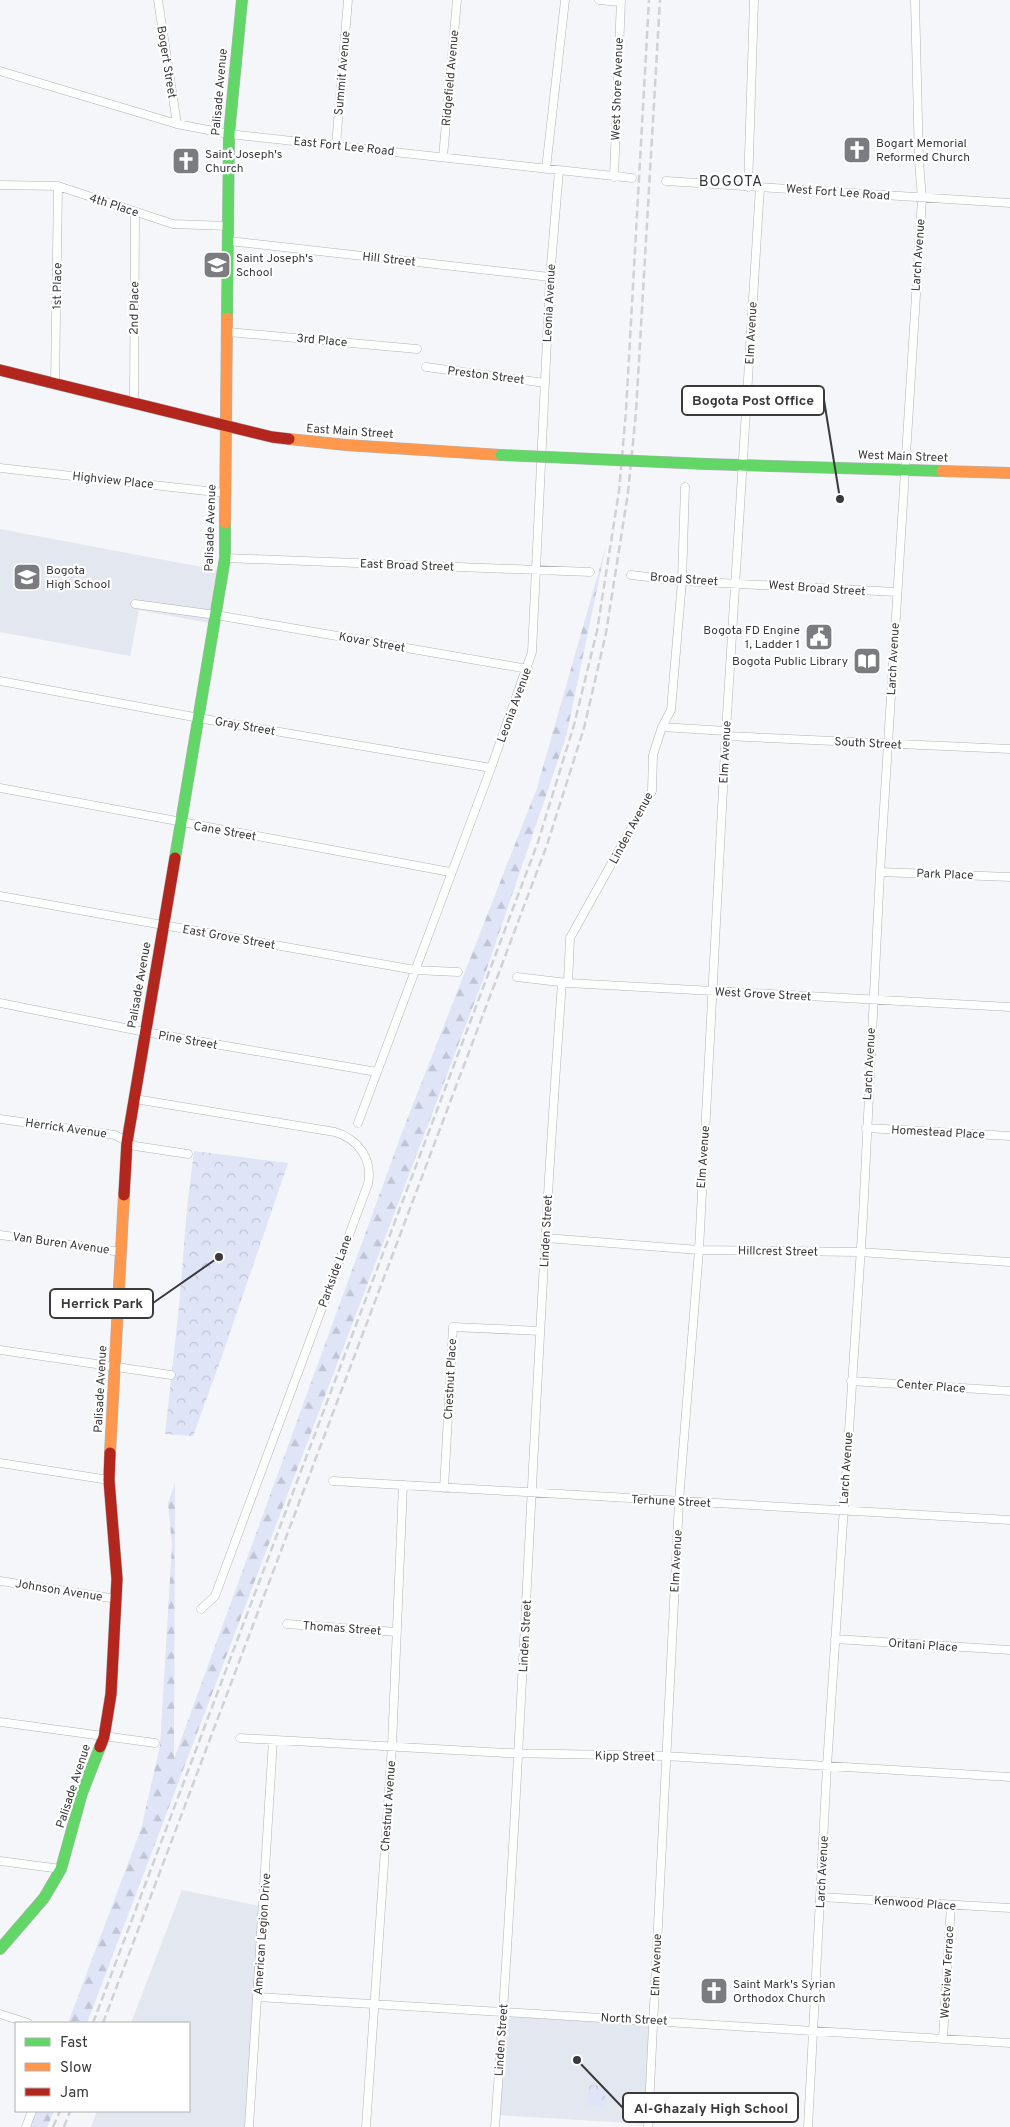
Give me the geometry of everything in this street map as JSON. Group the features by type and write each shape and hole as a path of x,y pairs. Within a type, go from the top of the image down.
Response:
{"street":[{"name":"Bogert Street","path":"158,0 177,124"},
{"name":"Palisade Avenue","path":"0,1949 44,1898 61,1869 82,1793 104,1737 111,1694 117,1599 109,1480 127,1142 182,824 225,558 225,426 229,226 228,134 242,0"},
{"name":"Summit Avenue","path":"336,145 348,0"},
{"name":"Ridgefield Avenue","path":"443,157 457,0"},
{"path":"546,169 565,0"},
{"path":"599,0 621,1"},
{"path":"748,187 754,0"},
{"name":"Larch Avenue","path":"808,2127 827,1766 922,199 919,161 915,0"},
{"name":"West Shore Avenue","path":"614,177 621,1"},
{"name":"East Fort Lee Road","path":"0,71 177,124 228,134 559,171"},
{"path":"559,171 632,178"},
{"name":"Leonia Avenue","path":"358,1123 450,872 528,669 532,652 538,570 550,276 559,171"},
{"name":"West Fort Lee Road","path":"666,181 922,199 1010,203"},
{"name":"4th Place","path":"0,185 58,186 173,224 229,226"},
{"name":"1st Place","path":"55,385 58,186"},
{"name":"Elm Avenue","path":"648,2127 679,1501 699,1250 711,991 760,187"},
{"name":"2nd Place","path":"134,404 135,212"},
{"name":"Hill Street","path":"228,242 550,276"},
{"name":"3rd Place","path":"228,332 417,349"},
{"name":"Preston Street","path":"426,368 545,383"},
{"name":"East Main Street","path":"0,370 225,426 272,437 306,442 501,455 706,464"},
{"name":"West Main Street","path":"706,464 1010,473"},
{"name":"Highview Place","path":"0,468 225,493"},
{"name":"Linden Avenue","path":"550,1144 570,938 652,791 653,755 662,727 671,710 682,581 685,487"},
{"name":"East Broad Street","path":"225,558 590,572"},
{"name":"Broad Street","path":"631,575 682,581 736,583"},
{"name":"West Broad Street","path":"736,583 897,592"},
{"name":"Kovar Street","path":"135,604 216,615 528,669"},
{"name":"Gray Street","path":"0,681 199,718 491,768"},
{"name":"South Street","path":"662,727 888,745 1010,748"},
{"name":"Cane Street","path":"0,788 182,824 450,872"},
{"name":"Park Place","path":"880,872 1010,877"},
{"name":"East Grove Street","path":"0,896 415,970 458,972"},
{"name":"West Grove Street","path":"517,977 565,983 1010,1007"},
{"name":"Pine Street","path":"0,1003 145,1032 377,1072"},
{"name":"Parkside Lane","path":"135,1099 335,1132 350,1138 359,1146 366,1157 369,1173 368,1184 215,1596 201,1609"},
{"name":"Herrick Avenue","path":"0,1119 115,1135 135,1146 188,1154"},
{"name":"Homestead Place","path":"866,1128 1010,1136"},
{"name":"Linden Street","path":"495,2127 504,2012 519,1754 550,1144"},
{"name":"Van Buren Avenue","path":"0,1235 121,1252"},
{"name":"Hillcrest Street","path":"546,1238 699,1250 859,1252 1010,1262"},
{"name":"Chestnut Place","path":"444,1488 453,1327 540,1330"},
{"path":"0,1350 171,1375"},
{"name":"Center Place","path":"851,1380 1010,1391"},
{"path":"0,1463 109,1480"},
{"name":"Terhune Street","path":"333,1481 1010,1520"},
{"name":"Chestnut Avenue","path":"366,2127 392,1746 403,1485"},
{"name":"Johnson Avenue","path":"0,1581 117,1599"},
{"name":"Thomas Street","path":"287,1624 397,1632"},
{"name":"Oritani Place","path":"835,1639 1010,1650"},
{"path":"0,1722 155,1743"},
{"name":"Kipp Street","path":"240,1738 519,1754 665,1756 1010,1777"},
{"name":"American Legion Drive","path":"249,2127 273,1740"},
{"path":"0,1861 61,1869"},
{"name":"Kenwood Place","path":"820,1897 1010,1908"},
{"name":"Westview Terrace","path":"943,2038 951,1905"},
{"name":"North Street","path":"258,1997 1010,2043"},
{"path":"0,2014 25,2022"},
{"path":"26,2127 32,2112"}],"shaded area":[{"path":"0,529 223,571 215,624 139,610 130,656 0,632"},
{"path":"182,1890 264,1907 249,2127 91,2127 97,2112 190,2112 190,2022 131,2022"},
{"path":"503,2012 654,2020 648,2124 496,2115"}],"green space":[{"path":"606,546 566,737 484,977 87,2022 68,2022 141,1829 160,1746 172,1545 168,1503 175,1483 174,1759 403,1130 537,788"},
{"path":"194,1151 288,1163 193,1436 165,1434"},
{"path":"589,2085 606,2086 605,2107 587,2105"},
{"path":"35,2112 54,2112 47,2127 29,2127"}],"railway":[{"path":"93,2022 538,842 574,725 597,631 619,491 626,411 649,0"},
{"path":"103,2022 547,845 584,728 606,633 628,493 636,412 660,0"},
{"path":"53,2127 60,2112"},
{"path":"64,2127 70,2112"}],"traffic: fast":[{"path":"227,318 229,134 242,0"},
{"path":"501,455 706,464"},
{"path":"706,464 942,471"},
{"path":"175,858 225,558 225,523"},
{"path":"0,1949 44,1898 61,1869 82,1793 100,1747"}],"traffic: slow":[{"path":"225,523 227,318"},
{"path":"289,439 346,445 501,455"},
{"path":"942,471 1010,473"},
{"path":"110,1453 124,1195"}],"traffic: jam":[{"path":"0,370 272,437 289,439"},
{"path":"124,1195 127,1142 175,858"},
{"path":"100,1747 104,1737 111,1694 117,1579 109,1480 110,1453"}],"place":[{"name":"Bogart Memorial Reformed Church","path":"857,150"},
{"name":"Saint Joseph's Church","path":"186,161"},
{"name":"Saint Joseph's School","path":"217,265"},
{"name":"Bogota Post Office","path":"840,499"},
{"name":"Bogota High School","path":"27,577"},
{"name":"Bogota FD Engine 1, Ladder 1","path":"819,637"},
{"name":"Bogota Public Library","path":"867,661"},
{"name":"Herrick Park","path":"219,1257"},
{"name":"Saint Mark's Syrian Orthodox Church","path":"714,1991"},
{"name":"Al-Ghazaly High School","path":"577,2060"}],"district":[{"name":"BOGOTA","path":"731,181"}]}
